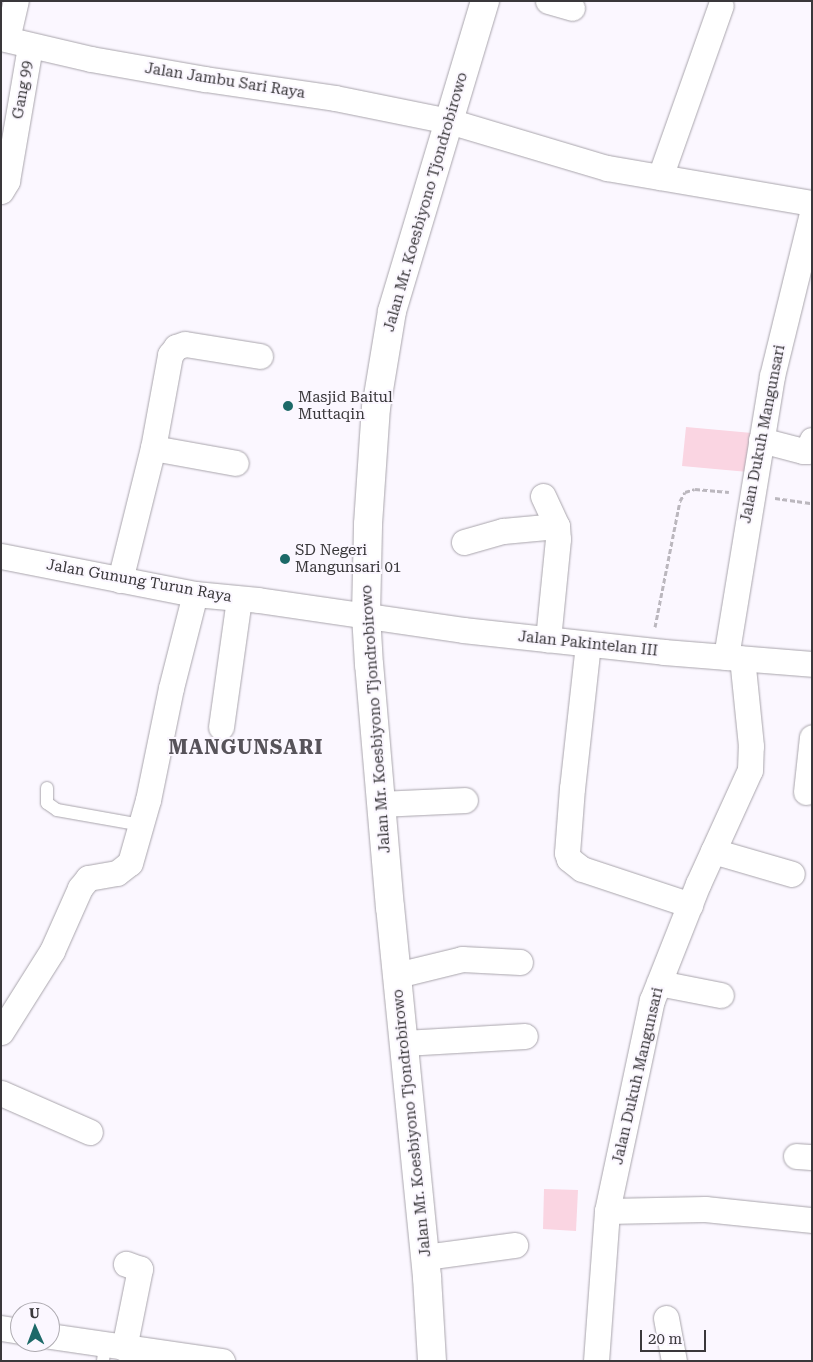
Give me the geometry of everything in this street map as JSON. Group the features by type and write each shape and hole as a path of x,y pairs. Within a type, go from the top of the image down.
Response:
{"main road":[{"name":"Jalan Mr. Koesbiyono Tjondrobirowo","path":"434,1360 381,804 366,615 368,524 376,408 392,311 485,1"}],"street":[{"name":"Gang 99","path":"1,191 7,182 16,1"},
{"path":"548,1 572,8"},
{"path":"660,177 721,5"},
{"name":"Jalan Jambu Sari Raya","path":"13,41 196,78 335,98 448,122"},
{"path":"448,122 608,168 812,203"},
{"name":"Jalan Dukuh Mangunsari","path":"596,1361 607,1211 652,1000 690,904 750,770 751,746 734,658 751,494 772,376 812,213"},
{"path":"120,580 153,448 170,355 176,347 195,345 260,356"},
{"path":"761,440 803,451 807,451 812,440"},
{"path":"153,448 236,463"},
{"path":"543,496 557,526 558,539 548,640"},
{"path":"464,542 503,531 557,526"},
{"name":"Jalan Gunung Turun Raya","path":"1,556 195,594 366,615"},
{"path":"1,1032 52,951 80,888 88,878 117,873 130,863 148,800 171,688 195,594"},
{"path":"221,727 239,599"},
{"name":"Jalan Pakintelan III","path":"366,615 463,630 548,640 812,664"},
{"path":"588,644 572,788 567,853 569,859 582,869 690,904"},
{"path":"806,792 812,737"},
{"path":"381,804 465,800"},
{"path":"714,851 792,874"},
{"path":"397,975 462,959 520,962"},
{"path":"659,984 721,995"},
{"path":"404,1043 525,1036"},
{"path":"1,1093 90,1132"},
{"path":"607,1211 705,1209 812,1220"},
{"path":"425,1257 515,1245"},
{"path":"111,1352 140,1269 126,1264"},
{"path":"666,1318 674,1361"},
{"path":"60,1339 111,1352 222,1361"}],"lane":[{"path":"47,788 47,803 57,810 141,825"}],"path":[{"path":"651,650 680,501 685,492 695,489 751,494 812,503"}],"shaded area":[{"path":"686,427 752,433 748,472 682,466"},
{"path":"544,1189 578,1190 576,1231 543,1229"}],"place":[{"name":"Masjid Baitul Muttaqin","path":"288,406"},
{"name":"SD Negeri Mangunsari 01","path":"285,559"}],"district":[{"name":"MANGUNSARI","path":"246,747"}]}
